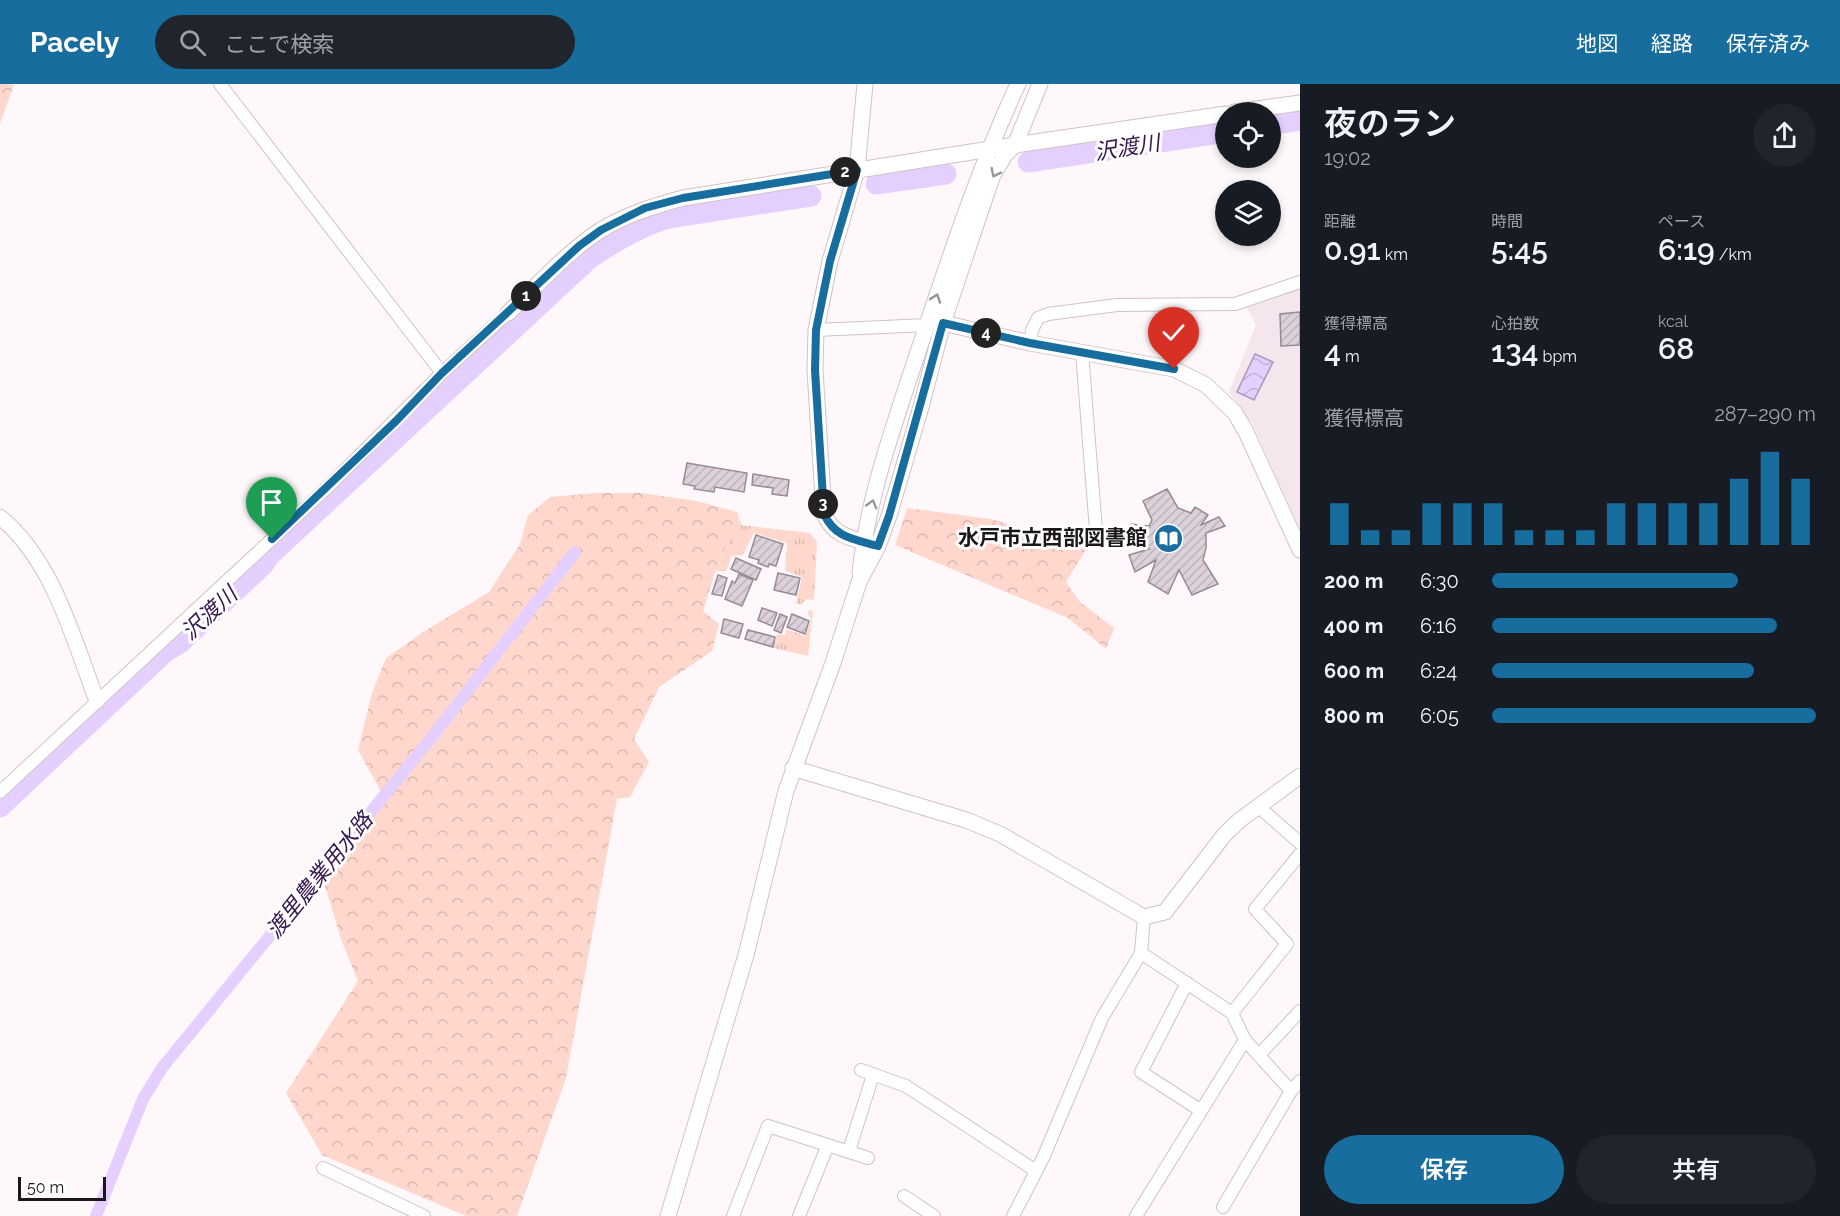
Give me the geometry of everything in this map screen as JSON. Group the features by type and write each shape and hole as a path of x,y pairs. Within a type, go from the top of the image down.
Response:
{"street":[{"path":"220,84 442,373"},
{"path":"866,84 857,170 830,261 816,330 815,370 824,514 834,531 870,544"},
{"path":"668,1216 746,955 793,768 833,663 870,544 869,512 898,414 990,149 1018,84"},
{"path":"870,544 889,516 943,323 993,175 1005,155 1015,145 1040,84"},
{"path":"1281,106 1300,103"},
{"path":"0,792 330,485 442,373 579,246 601,230 645,208 683,198 1215,116"},
{"path":"1030,343 1032,330 1038,318 1048,315 1117,305 1235,304 1300,282"},
{"path":"943,323 1030,343 1174,369 1206,385 1235,413 1246,432 1300,550"},
{"path":"816,330 927,325"},
{"path":"1082,352 1096,531"},
{"path":"0,517 13,527 28,544 48,575 97,701"},
{"path":"793,768 966,820 1000,834 1144,918 1165,912 1225,834 1300,776"},
{"path":"1259,807 1300,842"},
{"path":"1232,1013 1287,944 1255,909 1300,854"},
{"path":"1012,1216 1036,1171 1102,1018 1141,953 1144,918"},
{"path":"1141,953 1232,1013 1245,1040 1291,1091"},
{"path":"1187,983 1141,1072 1200,1110"},
{"path":"1259,1055 1300,1011"},
{"path":"1136,1216 1245,1040"},
{"path":"861,1070 906,1086 1036,1171"},
{"path":"849,1151 873,1075"},
{"path":"1223,1208 1291,1091 1300,1081"},
{"path":"733,1216 768,1126 868,1158"},
{"path":"799,1216 828,1145"},
{"path":"323,1168 424,1216"},
{"path":"904,1196 934,1216"}],"shaded area":[{"path":"1300,286 1300,529 1253,425 1229,392 1256,325 1247,308"}],"green space":[{"path":"0,84 14,84 0,124"},
{"path":"595,493 641,493 697,501 737,512 741,525 720,556 703,611 719,624 712,651 659,687 634,739 649,762 630,797 617,799 566,1078 517,1216 466,1216 322,1155 286,1093 358,981 342,942 325,886 385,799 358,750 372,693 386,658 489,592 520,544 528,515 550,497"},
{"path":"907,508 991,519 1087,548 1066,582 1080,602 1114,628 1106,649 1068,618 895,545"},
{"path":"741,525 810,533 817,542 814,600 806,599 801,605 796,603 802,577 785,571 787,543 754,533 743,555 732,556 726,571 715,571 720,556"},
{"path":"809,610 813,611 808,656 773,648 777,634 785,635 787,629 805,636 811,620"}],"water":[{"path":"1255,354 1273,362 1254,400 1237,392"}],"building":[{"path":"1300,312 1300,345 1281,346 1280,314"},
{"path":"687,463 747,473 744,492 715,487 714,492 694,489 695,486 683,484"},
{"path":"753,474 789,480 787,496 772,494 773,488 752,485"},
{"name":"水戸市立西部図書館","path":"1167,489 1178,508 1191,513 1195,507 1208,515 1201,525 1219,517 1225,526 1206,533 1203,560 1218,584 1192,595 1179,570 1168,594 1148,582 1156,560 1135,572 1129,555 1149,549 1129,543 1131,524 1149,526 1152,520 1143,501"},
{"path":"756,535 783,544 776,566 769,564 768,567 758,563 759,560 749,557"},
{"path":"736,558 761,569 756,580 731,569"},
{"path":"778,573 800,578 796,595 774,590"},
{"path":"739,574 753,580 742,606 725,599 732,581 735,583"},
{"path":"718,575 727,578 722,596 712,594"},
{"path":"762,608 777,613 772,626 758,620"},
{"path":"780,614 787,617 781,633 774,630"},
{"path":"792,614 809,621 805,634 787,627"},
{"path":"724,619 743,624 739,638 721,633"},
{"path":"748,630 775,637 773,647 745,639"}],"waterway":[{"name":"沢渡川","path":"1281,123 1300,120"},
{"name":"沢渡川","path":"1028,162 1215,134"},
{"name":"沢渡川","path":"876,184 946,174"},
{"name":"沢渡川","path":"0,807 165,652 180,643 264,564 270,555 590,258 628,235 668,218 811,196"},
{"name":"渡里農業用水路","path":"96,1216 143,1099 162,1068 432,737 575,552"}],"place":[{"name":"水戸市立西部図書館","path":"1168,538"}],"route":[{"path":"272,539 396,421 442,373 579,246 624,217 645,208 683,198 857,170 830,261 816,334 815,370 824,514 834,531 845,536 878,546 921,407 943,323 1030,343 1174,369"}]}
